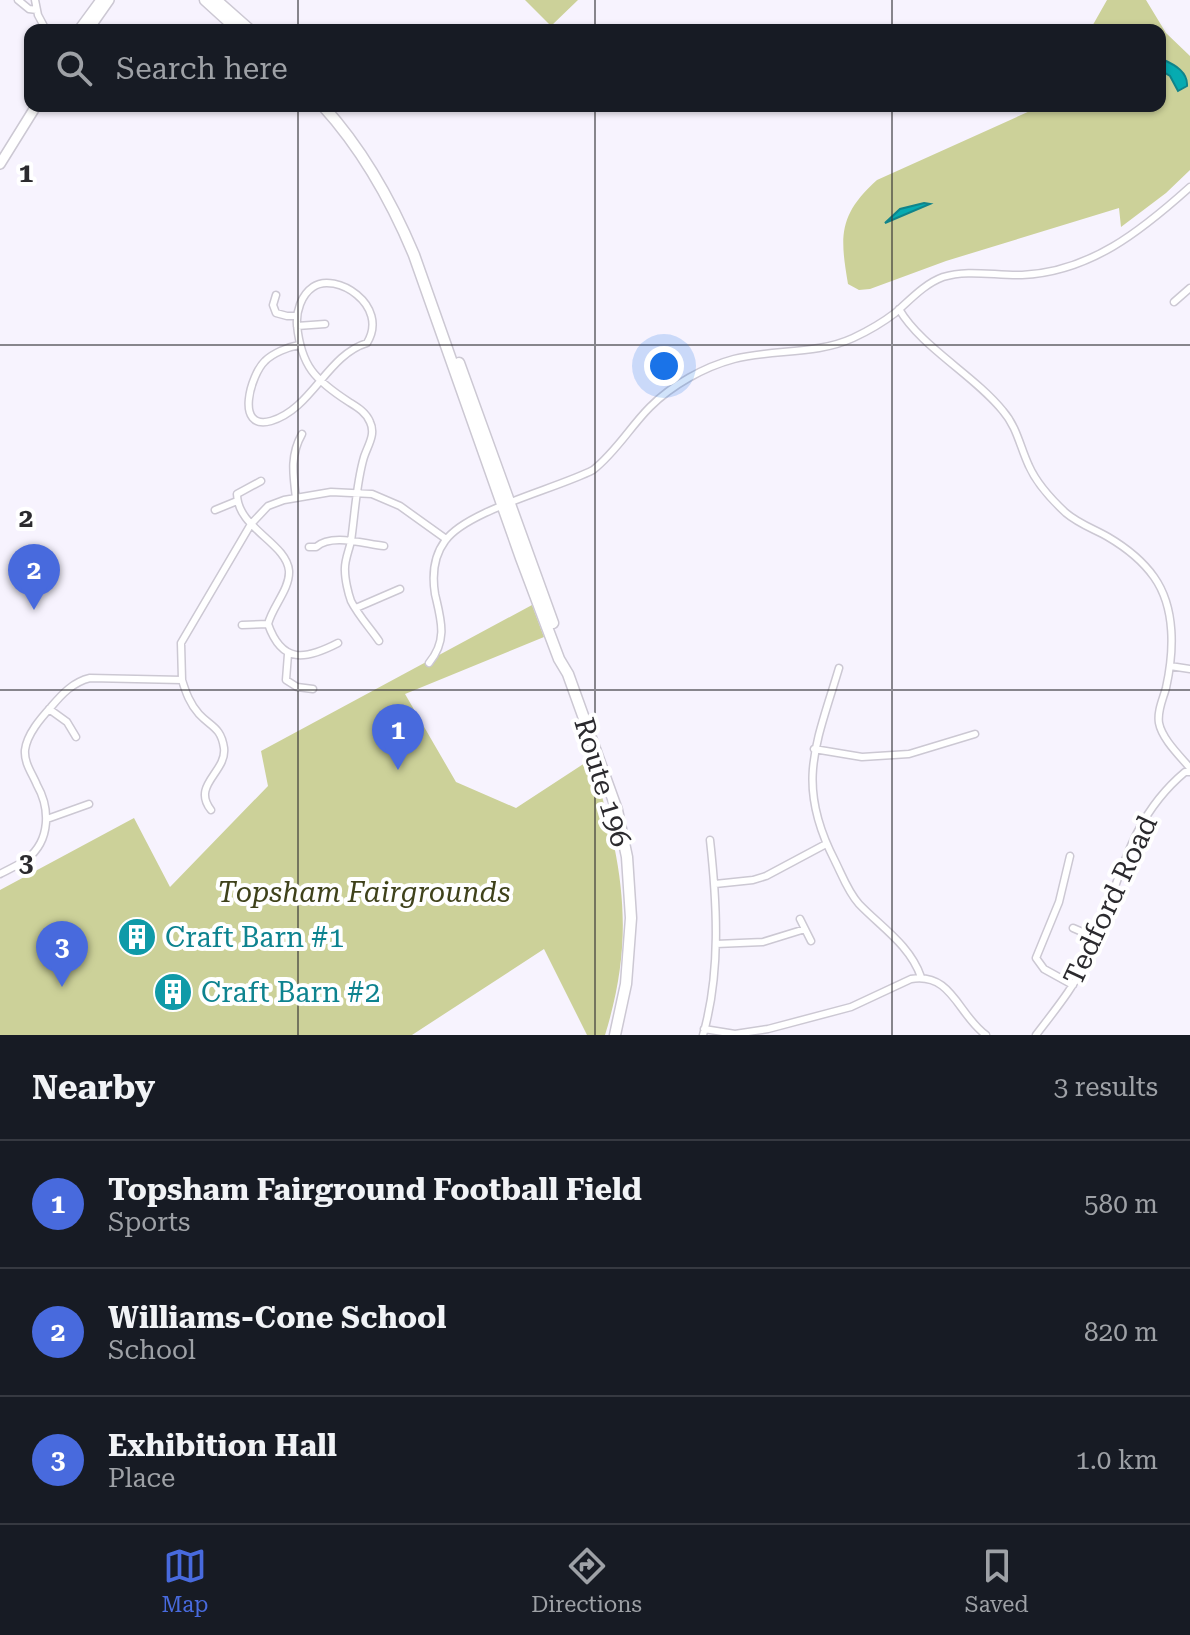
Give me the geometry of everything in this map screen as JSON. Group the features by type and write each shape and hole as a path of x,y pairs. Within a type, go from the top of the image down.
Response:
{"highway":[{"path":"205,0 231,24"},
{"path":"222,3 244,24"},
{"name":"Route 196","path":"328,112 367,162 398,216 445,337 454,351 506,505 564,656 608,783 627,857 631,942 615,1035"}],"main road":[{"path":"83,24 101,0"},
{"path":"92,24 109,0"},
{"path":"0,164 32,112"}],"street":[{"path":"18,0 29,9 37,10"},
{"path":"35,0 43,24"},
{"path":"429,663 441,641 442,620 433,579 435,561 446,539 462,526 506,505 593,470 650,407 703,371 744,357 811,349 849,339 881,323 929,284 950,275 1043,274 1085,262 1134,233 1190,187"},
{"path":"299,345 266,359 258,370 247,403 251,415 260,422 279,417 302,400 320,381 346,354 367,343 374,331 374,319 368,305 339,285 323,282 305,296 297,316 297,326 299,345 309,369 320,381 361,409 372,424 373,434 364,458 345,571 350,600 379,641"},
{"path":"1174,302 1190,288"},
{"path":"276,295 273,305 276,313 297,316"},
{"path":"899,309 913,327 1005,413 1032,472 1049,496 1077,522 1107,536 1132,553 1154,576 1168,603 1171,628 1170,666 1160,705 1159,723 1162,732 1190,770"},
{"path":"297,326 325,324"},
{"path":"296,498 292,470 295,446 302,434"},
{"path":"261,481 241,490 237,501 251,524 281,555 289,571 268,624 274,641 288,654 318,653 338,643"},
{"path":"211,810 205,803 204,792 225,753 222,738 214,724 201,716 189,700 182,680 181,643 251,524 268,506 331,492 359,492 385,497 446,539"},
{"path":"215,510 237,501"},
{"path":"309,547 336,539 384,546"},
{"path":"356,608 400,589"},
{"path":"242,625 268,624"},
{"path":"288,654 286,680 297,687 313,689"},
{"path":"1170,666 1190,669"},
{"path":"839,668 810,772 818,826 856,901 907,950 921,977"},
{"path":"0,874 27,859 41,841 47,819 45,799 28,767 25,751 27,741 49,709 79,681 90,678 182,680"},
{"path":"49,709 67,722 76,737"},
{"path":"814,749 862,757 909,754 975,734"},
{"name":"Tedford Road","path":"1036,1035 1073,985 1096,938 1120,868 1138,829 1171,785 1190,770"},
{"path":"47,819 89,804"},
{"path":"710,840 715,884 716,944 704,1032 735,1034 768,1029 860,1004 921,977 949,989 969,1021 986,1035"},
{"path":"715,884 766,876 826,844"},
{"path":"711,851 722,849"},
{"path":"1070,856 1059,902 1036,958 1044,969 1073,985"},
{"path":"800,919 811,941"},
{"path":"1073,928 1096,938"},
{"path":"716,944 763,942 805,929"}],"green space":[{"path":"525,0 578,0 553,24 549,24"},
{"path":"1107,0 1146,0 1161,24 1093,24"},
{"path":"1166,33 1190,56 1190,170 1166,193 1121,227 1119,208 859,290 848,284 843,240 855,204 877,180 1028,112 1166,112"},
{"name":"Topsham Fairgrounds","path":"532,605 544,637 405,694 456,782 516,808 591,759 611,830 622,896 621,963 605,1035 587,1035 544,949 412,1035 0,1035 0,890 134,818 170,887 268,786 261,751"}],"water":[{"path":"1166,61 1183,73 1187,86 1178,91 1166,74"},
{"path":"930,204 885,223 900,209"}],"place":[{"name":"Williams-Cone School","path":"34,610"},
{"name":"Topsham Fairground Football Field","path":"398,770"},
{"name":"Craft Barn #1","path":"137,937"},
{"name":"Exhibition Hall","path":"62,987"},
{"name":"Craft Barn #2","path":"173,992"}]}
